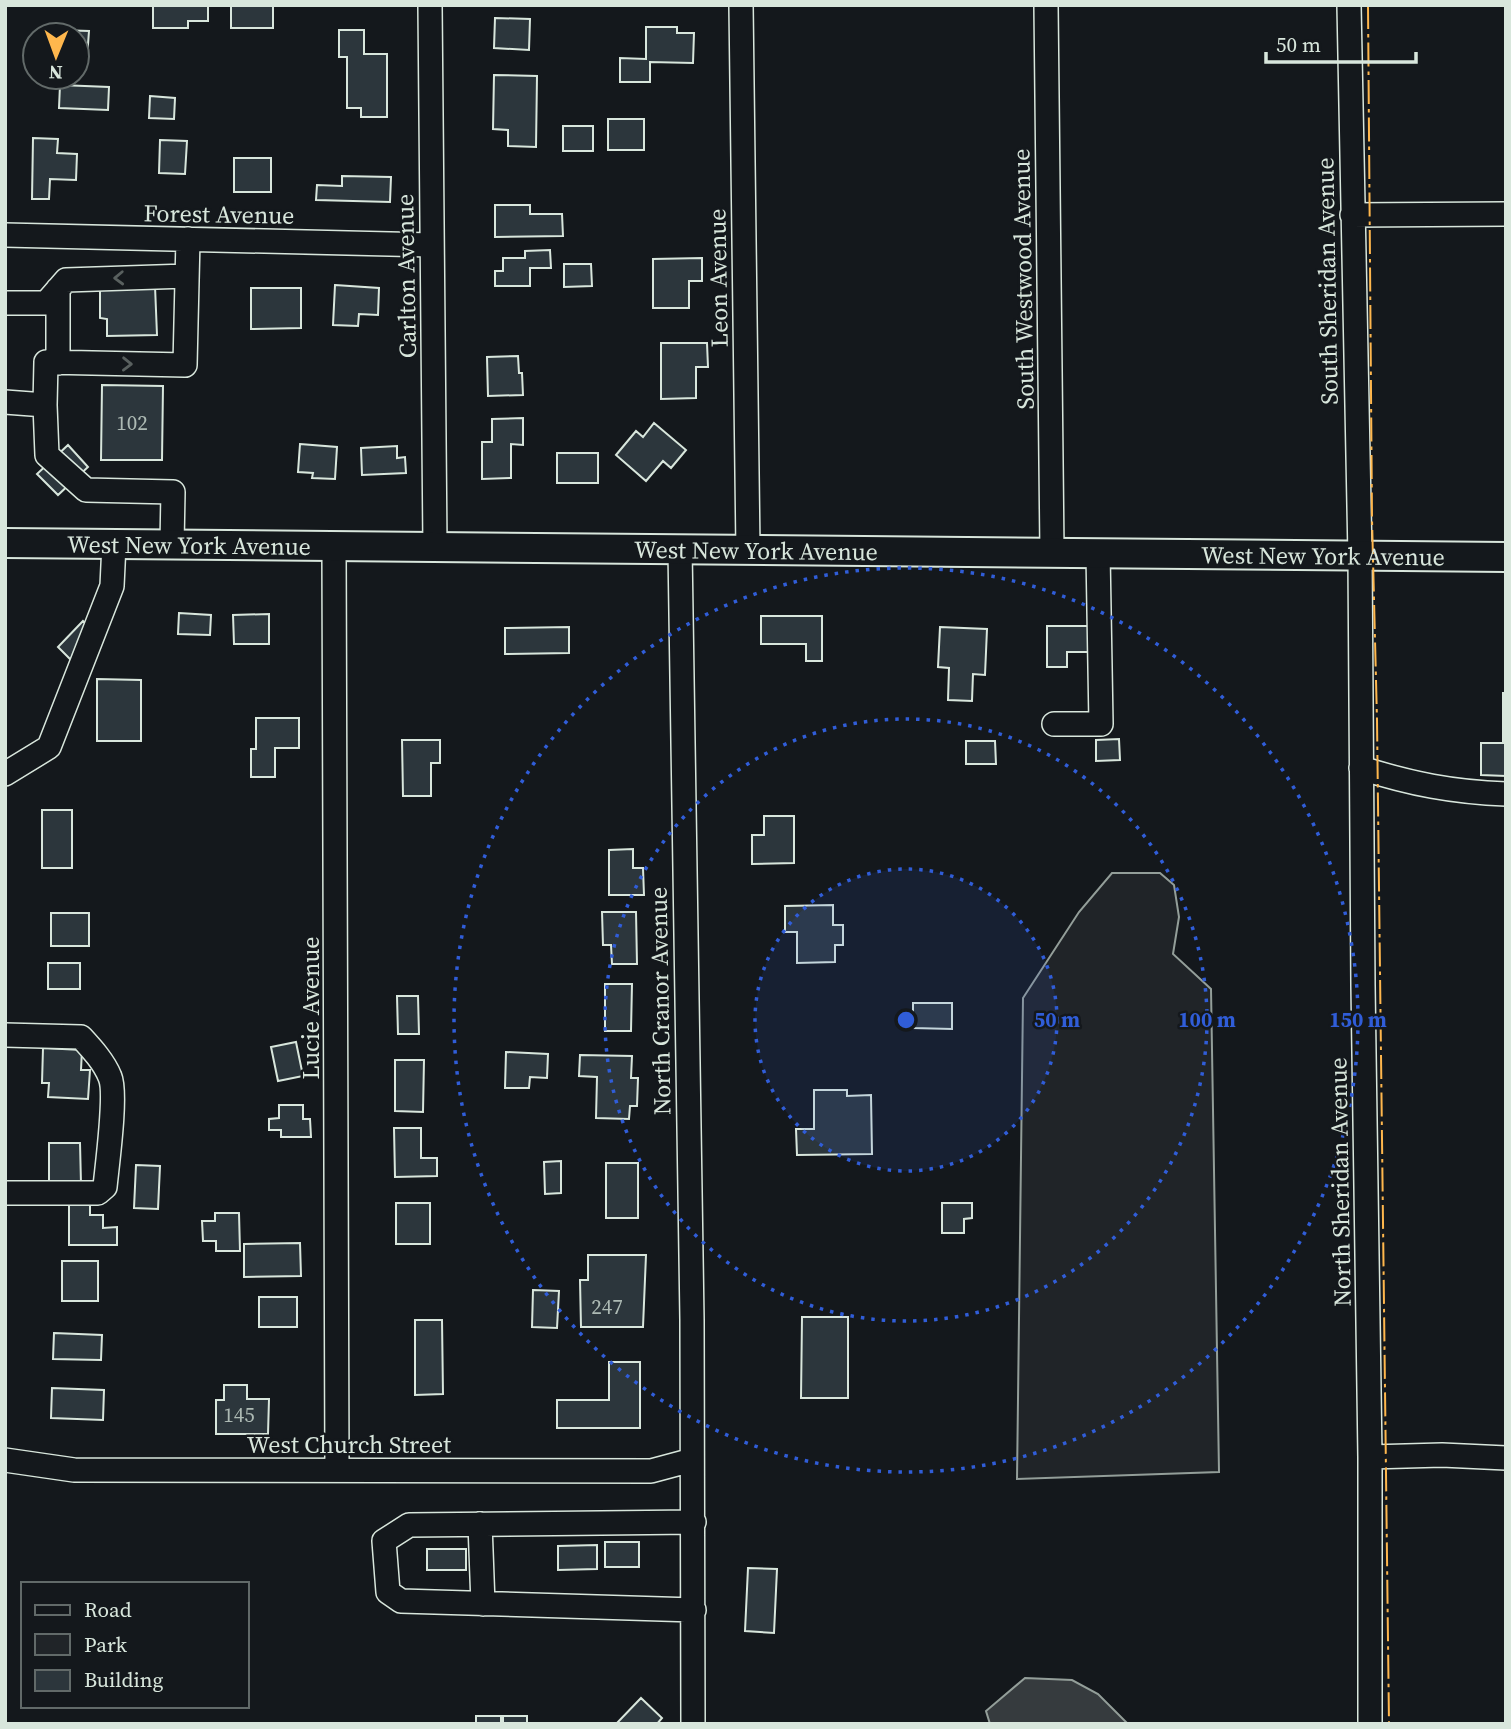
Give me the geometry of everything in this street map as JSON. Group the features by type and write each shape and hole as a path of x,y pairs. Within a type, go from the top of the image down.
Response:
{"main road":[{"name":"West New York Avenue","path":"5,542 1506,557"}],"street":[{"name":"Carlton Avenue","path":"430,5 435,547"},
{"name":"Leon Avenue","path":"741,5 748,550"},
{"name":"South Westwood Avenue","path":"1046,5 1052,552"},
{"name":"South Sheridan Avenue","path":"1349,5 1360,556"},
{"path":"1352,215 1506,214"},
{"name":"Forest Avenue","path":"5,235 432,245"},
{"path":"172,544 173,492 86,490 47,455 46,362 185,366 188,239"},
{"path":"5,303 46,303 66,280 187,276"},
{"path":"58,289 58,363"},
{"path":"5,402 45,405"},
{"path":"5,774 49,747 112,586 114,544"},
{"name":"Lucie Avenue","path":"334,546 337,1470"},
{"name":"North Cranor Avenue","path":"680,549 692,1320 694,1724"},
{"path":"1054,724 1101,724 1098,553"},
{"name":"North Sheridan Avenue","path":"1360,556 1370,1457 1370,1724"},
{"path":"1361,768 1405,782 1474,793 1506,794"},
{"path":"5,1035 81,1038 95,1052 111,1079 112,1110 105,1187 98,1193 5,1193"},
{"path":"1370,1457 1442,1455 1506,1458"},
{"name":"West Church Street","path":"5,1460 74,1470 651,1471 691,1456"},
{"path":"694,1522 409,1525 384,1541 387,1592 401,1601 694,1610"},
{"path":"480,1524 483,1604"}],"green space":[{"path":"1112,873 1160,873 1174,885 1179,917 1173,954 1211,989 1219,1472 1017,1479 1023,998 1079,912"}],"shaded area":[{"path":"1025,1678 1072,1680 1098,1694 1128,1724 990,1724 986,1711"}],"building":[{"path":"153,5 208,5 208,21 188,21 188,28 153,28"},
{"path":"231,5 273,5 273,28 231,28"},
{"path":"495,18 530,19 529,50 494,48"},
{"path":"646,27 677,27 677,33 694,33 693,63 650,62 650,82 620,82 620,58 646,59"},
{"path":"339,30 364,30 364,54 387,54 387,117 361,117 361,108 347,108 347,57 339,57"},
{"path":"494,75 537,76 536,147 508,146 508,130 493,129"},
{"path":"91,86 109,87 108,110 59,108 60,91 91,91"},
{"path":"150,96 175,98 174,119 149,118"},
{"path":"608,119 644,119 644,150 608,150"},
{"path":"563,126 593,126 593,151 563,151"},
{"path":"33,138 58,139 57,153 77,154 76,180 50,179 49,199 32,199"},
{"path":"160,140 187,141 185,174 159,173"},
{"path":"234,158 271,158 271,192 234,192"},
{"path":"342,176 391,177 390,202 316,200 317,185 342,186"},
{"path":"495,205 530,205 530,214 562,214 563,236 495,237"},
{"path":"550,250 551,268 530,268 530,286 495,286 495,271 503,271 503,258 525,258 525,251"},
{"path":"702,258 702,281 689,281 689,308 653,308 653,259"},
{"path":"564,264 591,264 592,286 564,287"},
{"path":"335,285 379,288 378,315 359,314 358,326 333,325"},
{"path":"155,286 157,335 107,336 107,319 100,318 100,287"},
{"path":"251,288 301,288 301,328 251,329"},
{"path":"661,343 707,343 708,367 696,367 696,398 661,399"},
{"path":"518,356 523,395 488,396 487,357"},
{"path":"102,385 163,386 162,460 101,460"},
{"path":"523,418 523,445 511,444 511,478 482,479 482,442 492,442 492,419"},
{"path":"654,423 686,450 671,468 663,461 646,481 616,455 636,431 643,437"},
{"path":"300,444 337,447 335,479 312,478 313,473 298,472"},
{"path":"68,445 88,467 58,495 37,474"},
{"path":"397,446 397,458 405,457 406,473 362,475 361,448"},
{"path":"557,453 598,453 598,483 557,483"},
{"path":"179,613 211,615 210,635 178,634"},
{"path":"269,614 269,644 234,644 233,615"},
{"path":"761,616 822,616 822,661 806,661 806,644 761,644"},
{"path":"83,621 99,636 73,662 58,647"},
{"path":"1047,626 1094,626 1094,652 1067,652 1067,667 1047,667"},
{"path":"569,627 569,653 505,654 505,628"},
{"path":"940,627 987,629 985,675 973,674 972,701 948,700 949,668 938,667"},
{"path":"97,679 141,680 141,741 97,741"},
{"path":"1503,693 1506,693 1506,776 1481,775 1481,743 1503,743"},
{"path":"256,718 299,718 299,748 275,748 275,777 251,777 251,749 256,749"},
{"path":"1119,739 1120,760 1096,761 1096,740"},
{"path":"402,740 440,740 440,763 431,763 431,796 403,796"},
{"path":"966,741 995,741 996,764 966,764"},
{"path":"42,810 72,810 72,868 42,868"},
{"path":"764,816 794,816 794,863 752,864 752,835 764,835"},
{"path":"633,849 633,868 643,868 644,895 609,895 609,850"},
{"path":"833,905 833,925 843,925 843,945 835,945 835,962 797,963 797,932 785,932 785,906"},
{"path":"602,912 636,912 637,964 612,964 611,945 603,945"},
{"path":"51,913 89,913 89,946 51,946"},
{"path":"48,963 80,963 80,989 48,989"},
{"path":"605,984 632,984 631,1031 605,1031"},
{"path":"397,996 418,996 419,1034 398,1034"},
{"path":"913,1003 952,1003 952,1029 913,1028"},
{"path":"296,1042 303,1076 278,1081 271,1047"},
{"path":"43,1048 82,1050 81,1070 90,1070 88,1099 48,1097 49,1083 42,1083"},
{"path":"506,1052 548,1054 547,1078 530,1077 529,1088 505,1088"},
{"path":"580,1055 632,1056 631,1078 638,1078 637,1106 630,1106 629,1119 596,1118 597,1077 579,1076"},
{"path":"395,1060 424,1060 423,1112 395,1111"},
{"path":"814,1090 847,1090 847,1096 871,1095 872,1154 797,1155 796,1129 814,1129"},
{"path":"279,1105 303,1105 303,1119 310,1119 311,1137 281,1137 281,1130 269,1130 269,1119 279,1118"},
{"path":"394,1128 421,1128 421,1158 437,1158 437,1176 395,1177"},
{"path":"49,1143 80,1143 81,1184 49,1184"},
{"path":"561,1161 561,1193 545,1194 544,1162"},
{"path":"606,1163 638,1163 638,1218 606,1218"},
{"path":"136,1165 160,1166 158,1209 134,1208"},
{"path":"396,1203 430,1203 430,1244 396,1244"},
{"path":"942,1203 972,1203 972,1218 964,1219 964,1233 942,1233"},
{"path":"69,1205 90,1205 90,1215 103,1215 103,1228 117,1227 117,1245 69,1245"},
{"path":"215,1213 239,1213 240,1251 216,1251 216,1241 203,1241 202,1221 215,1221"},
{"path":"300,1243 301,1276 244,1277 244,1244"},
{"path":"588,1255 646,1255 643,1327 581,1327 580,1280 588,1280"},
{"path":"62,1261 98,1261 98,1301 62,1301"},
{"path":"533,1290 559,1291 557,1328 532,1327"},
{"path":"259,1297 297,1297 297,1327 259,1327"},
{"path":"802,1317 848,1317 848,1398 801,1398"},
{"path":"415,1320 442,1320 443,1394 415,1395"},
{"path":"54,1333 102,1335 101,1360 53,1359"},
{"path":"609,1362 640,1362 640,1428 557,1428 557,1400 609,1400"},
{"path":"224,1385 247,1385 247,1399 269,1399 268,1434 216,1434 216,1400 224,1400"},
{"path":"52,1388 104,1390 103,1420 51,1418"},
{"path":"605,1542 639,1542 639,1567 605,1567"},
{"path":"597,1545 597,1569 558,1570 558,1546"},
{"path":"427,1549 466,1549 466,1570 427,1570"},
{"path":"748,1568 777,1569 774,1633 745,1631"},
{"path":"641,1698 662,1718 657,1724 616,1724"},
{"path":"476,1716 501,1716 501,1724 476,1724"},
{"path":"503,1716 527,1716 527,1724 503,1724"}],"power":[{"path":"1368,5 1372,519 1377,720 1389,1724"}]}
